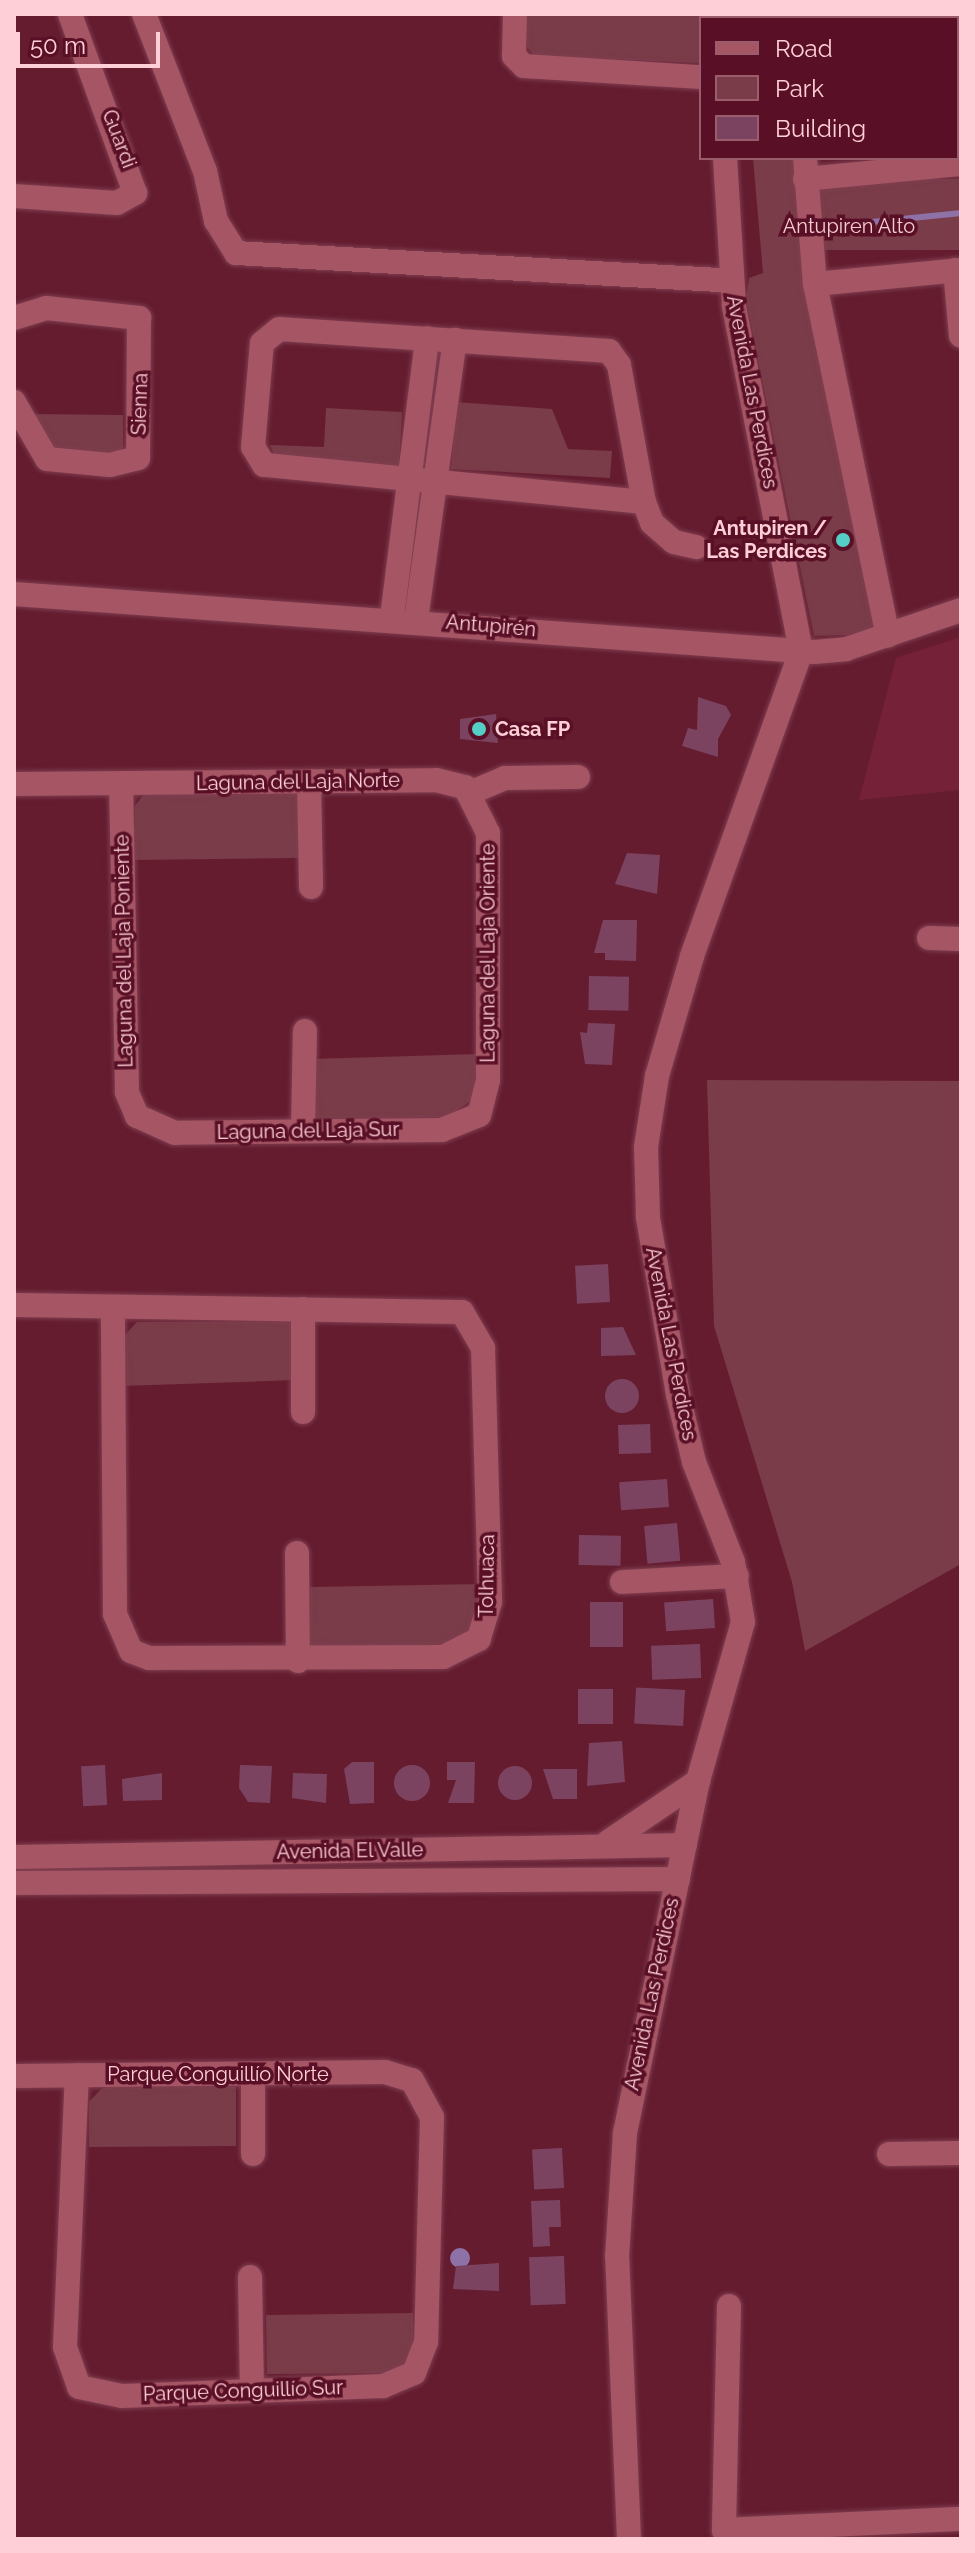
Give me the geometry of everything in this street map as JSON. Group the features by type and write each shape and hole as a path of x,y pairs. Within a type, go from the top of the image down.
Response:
{"street":[{"name":"Guardi","path":"14,196 117,203 135,193 70,14"},
{"path":"144,14 205,171 216,221 236,253 730,281"},
{"path":"515,14 514,56 524,66 699,77"},
{"name":"Avenida Las Perdices","path":"629,2539 619,2199 629,2101 698,1781 739,1650 737,1576 681,1408 648,1217 646,1147 657,1076 692,956 801,651 730,281 725,160"},
{"path":"888,635 815,284 805,168 952,163"},
{"path":"815,284 958,270 961,336"},
{"name":"Sienna","path":"14,318 46,308 139,318 138,458 110,465 47,459 14,402"},
{"path":"644,502 260,462 253,447 262,343 279,329 613,353 644,502 652,523 674,542 696,547"},
{"path":"392,617 404,479 417,434 427,338"},
{"path":"416,620 424,527 439,482 455,340"},
{"name":"Antupirén","path":"14,594 392,617 801,651 846,649 961,610"},
{"path":"472,792 505,778 578,777"},
{"name":"Laguna del Laja Norte","path":"121,793 309,781 436,780 472,792"},
{"path":"309,781 311,887"},
{"path":"14,784 121,793"},
{"name":"Laguna del Laja Oriente","path":"472,792 488,833 488,1080 479,1115"},
{"path":"14,799 121,793"},
{"name":"Laguna del Laja Poniente","path":"121,793 127,1092 137,1116"},
{"path":"929,938 961,939"},
{"path":"303,1131 305,1031"},
{"name":"Laguna del Laja Sur","path":"137,1116 175,1133 442,1130 479,1115"},
{"path":"14,1305 113,1319"},
{"name":"Tolhuaca","path":"447,1308 478,1330 490,1602 484,1632 453,1655 298,1661 149,1658 123,1642 115,1614 113,1319 303,1309 447,1308"},
{"path":"303,1309 303,1412"},
{"path":"14,1321 113,1319"},
{"path":"297,1553 298,1661"},
{"path":"622,1582 737,1576"},
{"path":"598,1846 652,1819 698,1781"},
{"name":"Avenida El Valle","path":"14,1857 685,1845"},
{"path":"336,1851 336,1880"},
{"path":"144,1882 145,1855"},
{"name":"Avenida El Valle","path":"14,1883 678,1879"},
{"name":"Parque Conguillío Norte","path":"14,2092 77,2083 253,2074 385,2072 418,2085 432,2117 426,2342 414,2373"},
{"path":"253,2074 253,2154"},
{"name":"Parque Conguillío Norte","path":"14,2076 77,2083"},
{"name":"Parque Conguillío Sur","path":"77,2083 65,2347 74,2381 109,2396 383,2386 414,2373"},
{"path":"889,2154 961,2153"},
{"path":"250,2277 252,2390"},
{"path":"729,2306 724,2530 961,2519"}],"shaded area":[{"path":"961,637 961,790 859,800 896,658"},
{"path":"460,2248 467,2251 470,2258 467,2265 460,2268 453,2265 450,2258 453,2251"}],"green space":[{"path":"527,14 704,14 699,16 699,63 535,56 527,47"},
{"path":"753,160 794,160 804,285 881,626 847,635 814,636 746,300 749,278 763,273"},
{"name":"Antupiren Alto","path":"810,179 961,179 961,250 810,250"},
{"path":"456,402 552,409 568,449 612,451 610,478 451,469"},
{"path":"326,408 402,412 399,468 278,462 270,445 324,447"},
{"path":"29,414 123,415 123,454 52,450"},
{"path":"298,791 298,858 133,860 135,806 144,794"},
{"path":"478,1054 473,1099 448,1117 311,1121 311,1059"},
{"path":"707,1080 961,1081 961,1564 805,1651 792,1582 714,1326"},
{"path":"292,1321 297,1380 122,1386 123,1337 137,1322"},
{"path":"481,1584 473,1631 452,1646 310,1650 310,1587"},
{"path":"236,2086 236,2146 89,2147 89,2102 103,2087"},
{"path":"413,2313 414,2358 400,2373 267,2374 266,2315"}],"building":[{"path":"698,697 726,706 731,715 718,739 718,757 682,746 688,728 697,730"},
{"name":"Casa FP","path":"496,714 498,743 460,739 460,719"},
{"path":"627,853 660,855 657,894 615,884"},
{"path":"603,920 637,920 636,961 605,960 605,953 594,953"},
{"path":"589,976 629,977 628,1011 588,1010"},
{"path":"588,1023 615,1024 612,1065 585,1064 580,1032 587,1033"},
{"path":"608,1264 610,1302 577,1304 575,1266"},
{"path":"623,1327 636,1355 601,1356 601,1328"},
{"path":"622,1379 634,1384 639,1396 634,1408 622,1413 610,1408 605,1396 610,1384"},
{"path":"650,1424 651,1453 619,1454 618,1425"},
{"path":"667,1479 669,1507 621,1510 619,1482"},
{"path":"677,1523 680,1561 647,1564 644,1526"},
{"path":"579,1535 621,1536 620,1566 578,1565"},
{"path":"713,1599 715,1628 666,1631 664,1602"},
{"path":"590,1602 623,1602 623,1647 590,1647"},
{"path":"700,1644 701,1678 652,1680 651,1646"},
{"path":"636,1687 685,1690 683,1726 634,1723"},
{"path":"578,1689 613,1689 613,1724 578,1724"},
{"path":"622,1741 625,1782 587,1786 589,1743"},
{"path":"352,1762 374,1762 374,1803 350,1804 344,1769"},
{"path":"447,1762 475,1762 474,1803 448,1803 456,1780 447,1780"},
{"path":"105,1765 107,1805 83,1806 81,1766"},
{"path":"240,1765 272,1766 270,1803 248,1802 239,1788"},
{"path":"412,1765 425,1770 430,1783 425,1796 412,1801 399,1796 394,1783 399,1770"},
{"path":"515,1766 527,1771 532,1783 527,1795 515,1800 503,1795 498,1783 503,1771"},
{"path":"543,1769 577,1769 577,1799 553,1799"},
{"path":"162,1773 162,1800 123,1801 122,1779"},
{"path":"293,1773 327,1774 326,1803 292,1798"},
{"path":"562,2148 564,2188 534,2190 532,2150"},
{"path":"560,2200 561,2227 549,2227 550,2246 533,2247 531,2201"},
{"path":"564,2256 566,2304 531,2305 529,2257"},
{"path":"499,2263 499,2291 453,2289 456,2266"}],"waterway":[{"path":"862,223 961,213"}],"place":[{"name":"Antupiren / Las Perdices","path":"843,540"},
{"name":"Casa FP","path":"479,729"}]}
